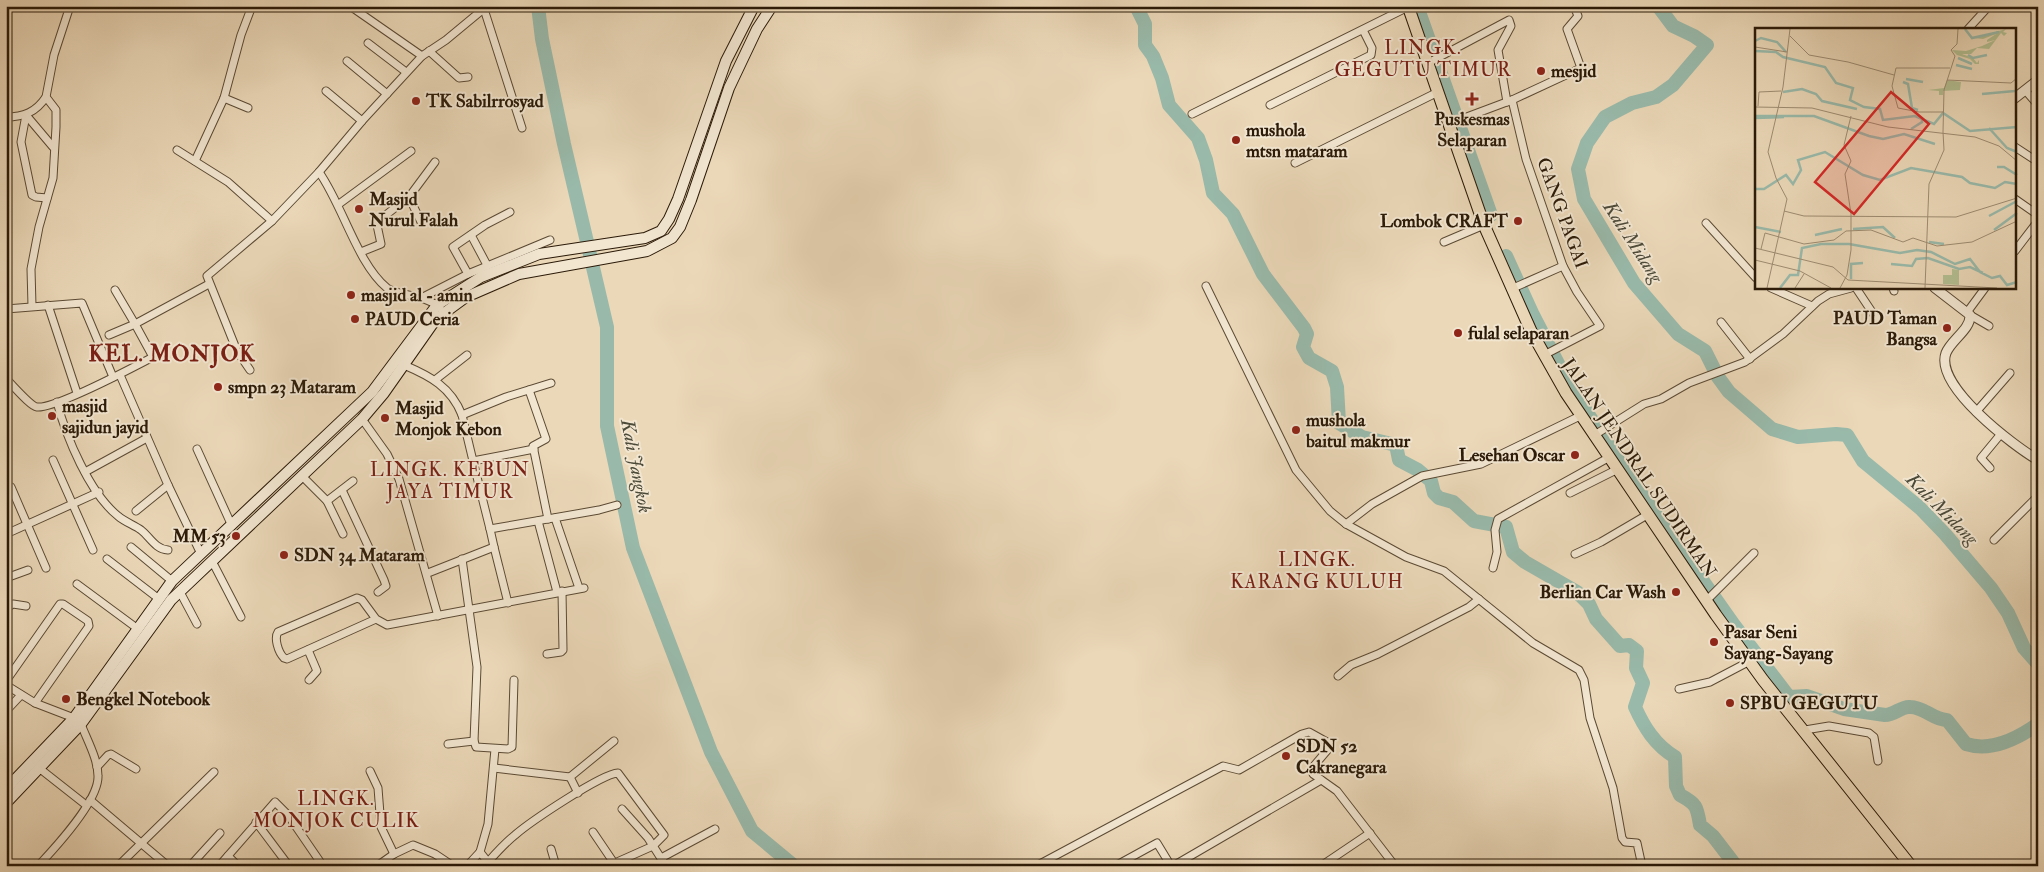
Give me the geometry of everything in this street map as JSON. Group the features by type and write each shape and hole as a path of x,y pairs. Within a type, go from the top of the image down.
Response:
{"highway":[{"name":"JALAN JENDRAL SUDIRMAN","path":"1408,7 1484,225 1517,286 1580,416 1595,434 1608,458 1647,515 1711,596 1750,661 1911,866"}],"main road":[{"path":"6,803 40,768 77,721 153,616 159,599 172,582 355,409 385,377 441,308 481,277 540,254 652,236 665,226 678,199 731,47 754,6"},
{"path":"6,789 77,721 138,629 180,592 362,419 404,365 441,308 488,286 542,269 647,251 661,246 672,238 680,227 729,88 757,29 772,6"},
{"path":"314,448 324,456"}],"street":[{"path":"6,118 26,115 40,106 46,96 54,55 70,6"},
{"path":"195,161 224,98 241,35 252,6"},
{"path":"350,6 422,56"},
{"path":"1448,124 1509,101 1582,67 1567,29 1578,16 1574,6"},
{"path":"1969,28 1989,6"},
{"path":"1192,114 1408,7"},
{"path":"250,370 237,351 209,284 208,275 272,221 319,172 362,121 422,56 485,8 522,128"},
{"name":"GANG PAGAI","path":"1428,63 1509,20 1511,26 1498,50 1509,101 1526,159 1563,266 1577,292 1600,326 1549,352"},
{"path":"1270,105 1371,55 1372,48 1363,30"},
{"path":"368,43 406,72"},
{"path":"429,51 459,78 468,77"},
{"path":"347,61 387,94"},
{"path":"2016,97 2038,80"},
{"path":"2025,90 2038,105"},
{"path":"326,91 362,121"},
{"path":"1295,163 1438,92"},
{"path":"32,306 32,269 45,198 53,178 53,147 57,115 54,106 46,96"},
{"path":"224,98 248,108"},
{"path":"26,115 53,147"},
{"path":"26,115 22,142 32,194 45,198"},
{"path":"2016,148 2038,162"},
{"path":"177,150 228,182 272,221"},
{"path":"339,204 411,151"},
{"path":"361,252 381,244 377,225 378,221 409,198 435,162"},
{"path":"319,172 339,204 371,269 389,290 421,298 441,308"},
{"path":"409,198 421,222"},
{"path":"2016,200 2038,214"},
{"path":"468,274 453,248 510,212"},
{"path":"2016,250 2038,221"},
{"path":"1706,223 1755,277"},
{"path":"1444,242 1484,225"},
{"path":"471,235 487,265"},
{"path":"421,298 487,265 550,240"},
{"path":"1517,286 1563,266"},
{"path":"109,335 135,324 209,284"},
{"path":"1206,286 1296,470 1319,499 1346,524 1406,557 1444,571 1540,648 1579,670 1584,680 1590,718 1613,788 1622,838 1625,842 1637,843 1642,866"},
{"path":"1773,289 1812,306"},
{"path":"1595,434 1629,412 1653,403 1701,378 1729,369 1750,359 1783,334 1812,306 1829,294 1847,289"},
{"path":"1857,289 1876,318"},
{"path":"1936,289 1989,326"},
{"path":"1984,289 1969,313 1969,322 1949,349 1945,363 1950,377 1976,412 2000,435 2038,460"},
{"path":"6,378 35,407 57,402 153,357 115,290"},
{"path":"6,309 79,302 84,305 201,554"},
{"path":"48,305 77,393"},
{"path":"1721,322 1750,359"},
{"path":"435,380 467,355"},
{"path":"404,365 435,380 450,394 462,415 508,603"},
{"path":"1976,412 2010,373"},
{"path":"462,415 551,383"},
{"path":"376,620 308,650 284,658 280,653 276,635 280,631 356,598 362,600 376,620 387,625 471,611 581,588 552,518 534,450 533,444 546,439 529,390"},
{"path":"57,402 70,443 85,472 99,492 119,517 140,530 157,547 168,550"},
{"path":"1346,524 1363,510 1422,476 1481,464 1580,416"},
{"path":"362,419 393,464 428,573 438,616"},
{"path":"1990,468 1981,458 2000,435"},
{"path":"85,472 147,438"},
{"path":"197,449 232,526"},
{"path":"473,461 534,450"},
{"path":"1492,568 1497,552 1495,528 1498,518 1608,458"},
{"path":"53,460 93,550"},
{"path":"1570,493 1616,470"},
{"path":"302,476 327,501 343,534"},
{"path":"327,501 353,482"},
{"path":"136,511 168,485"},
{"path":"11,487 46,568"},
{"path":"342,490 384,580 386,586 378,592"},
{"path":"6,534 99,492"},
{"path":"1994,540 2038,496"},
{"path":"490,529 616,505"},
{"path":"1575,554 1601,542 1647,515"},
{"path":"538,521 559,592 563,650 547,654"},
{"path":"131,547 172,582"},
{"path":"428,573 494,547"},
{"path":"1711,596 1754,553"},
{"path":"107,559 159,599"},
{"path":"462,559 471,611 477,667 474,741 477,748 495,749 512,747 514,680"},
{"path":"212,561 241,617"},
{"path":"6,578 28,570"},
{"path":"77,584 138,629"},
{"path":"180,592 197,624"},
{"path":"1338,676 1351,665 1398,644 1469,607 1479,599"},
{"path":"6,608 14,604 26,606"},
{"path":"35,703 89,626 88,621 63,604 60,604 6,683 35,703 77,721 97,767 98,781 88,803 38,866"},
{"path":"308,650 317,671 309,680"},
{"path":"1679,689 1710,682 1750,661"},
{"path":"6,710 21,695"},
{"path":"1805,730 1829,726 1869,734 1874,737 1878,761"},
{"path":"1036,866 1223,766 1239,770 1306,732 1313,733 1330,745 1328,751 1312,769 1313,774 1337,792 1370,833 1379,849 1395,866"},
{"path":"494,768 570,776 614,740"},
{"path":"448,744 474,741"},
{"path":"467,866 480,852 488,824 495,749"},
{"path":"97,767 111,754 136,769"},
{"path":"40,768 140,842 168,866"},
{"path":"370,771 378,788 381,827 394,854"},
{"path":"118,866 140,842 214,772"},
{"path":"480,852 489,864 515,834 611,774 618,774 664,833 664,836 653,846 611,864 593,832"},
{"path":"570,776 578,793"},
{"path":"1115,866 1157,843 1172,866 1321,780"},
{"path":"219,866 256,822 276,802 288,815 323,866"},
{"path":"622,809 653,846 666,866"},
{"path":"256,822 289,866"},
{"path":"661,858 715,829"},
{"path":"190,866 220,833"},
{"path":"1321,866 1370,833"},
{"path":"377,866 394,854 416,845 435,854 453,866"},
{"path":"551,849 556,866"},
{"path":"228,856 238,866"}],"waterway":[{"name":"Kali Jangkok","path":"538,6 542,39 564,144 607,327 607,426 633,548 711,752 752,831 794,866"},
{"path":"1136,6 1145,24 1145,45 1153,56 1162,78 1169,105 1198,138 1206,160 1213,193 1233,214 1263,274 1304,328 1307,334 1303,347 1309,358 1332,371 1337,387 1339,423 1362,437 1396,445 1399,460 1418,470 1431,481 1434,493 1439,498 1453,502 1474,521 1506,527 1513,552 1525,562 1577,592 1589,604 1596,619 1620,646 1629,645 1637,651 1636,668 1643,683 1635,707 1651,735 1675,757 1676,786 1680,795 1693,804 1697,810 1700,825 1713,836 1736,866"},
{"path":"1417,6 1491,215"},
{"name":"Kali Midang","path":"1658,6 1673,26 1694,36 1707,45 1673,85 1656,97 1632,103 1605,117 1587,143 1578,169 1584,199 1634,283 1678,334 1705,351 1718,377 1729,392 1772,429 1798,437 1847,435 1863,461 1920,508 1991,588 2008,613 2024,648 2038,664"},
{"path":"1506,256 1532,313 1569,385 1628,475 1734,625 1789,697 1807,696 1844,709 1885,715 1907,707 1915,708 1937,718 1947,720 1966,744 1975,746 2004,743 2038,724"}],"place":[{"name":"mesjid","path":"1541,71"},
{"name":"Puskesmas Selaparan","path":"1472,99"},
{"name":"TK Sabilrrosyad","path":"416,101"},
{"name":"mushola mtsn mataram","path":"1236,140"},
{"name":"Masjid Nurul Falah","path":"359,209"},
{"name":"Lombok CRAFT","path":"1518,221"},
{"name":"masjid al - amin","path":"351,295"},
{"name":"PAUD Ceria","path":"355,319"},
{"name":"PAUD Taman Bangsa","path":"1947,328"},
{"name":"fulal selaparan","path":"1458,333"},
{"name":"smpn 23 Mataram","path":"218,387"},
{"name":"masjid sajidun jayid","path":"52,416"},
{"name":"Masjid Monjok Kebon","path":"385,418"},
{"name":"mushola baitul makmur","path":"1296,430"},
{"name":"Lesehan Oscar","path":"1575,455"},
{"name":"MM 53","path":"236,536"},
{"name":"SDN 34 Mataram","path":"284,555"},
{"name":"Berlian Car Wash","path":"1676,592"},
{"name":"Pasar Seni Sayang-Sayang","path":"1714,642"},
{"name":"Bengkel Notebook","path":"66,699"},
{"name":"SPBU GEGUTU","path":"1730,703"},
{"name":"SDN 52 Cakranegara","path":"1286,756"}],"district":[{"name":"LINGK. GEGUTU TIMUR","path":"1423,59"},
{"name":"KEL. MONJOK","path":"172,354"},
{"name":"LINGK. KEBUN JAYA TIMUR","path":"450,481"},
{"name":"LINGK. KARANG KULUH","path":"1317,571"},
{"name":"LINGK. MONJOK CULIK","path":"336,810"}]}
